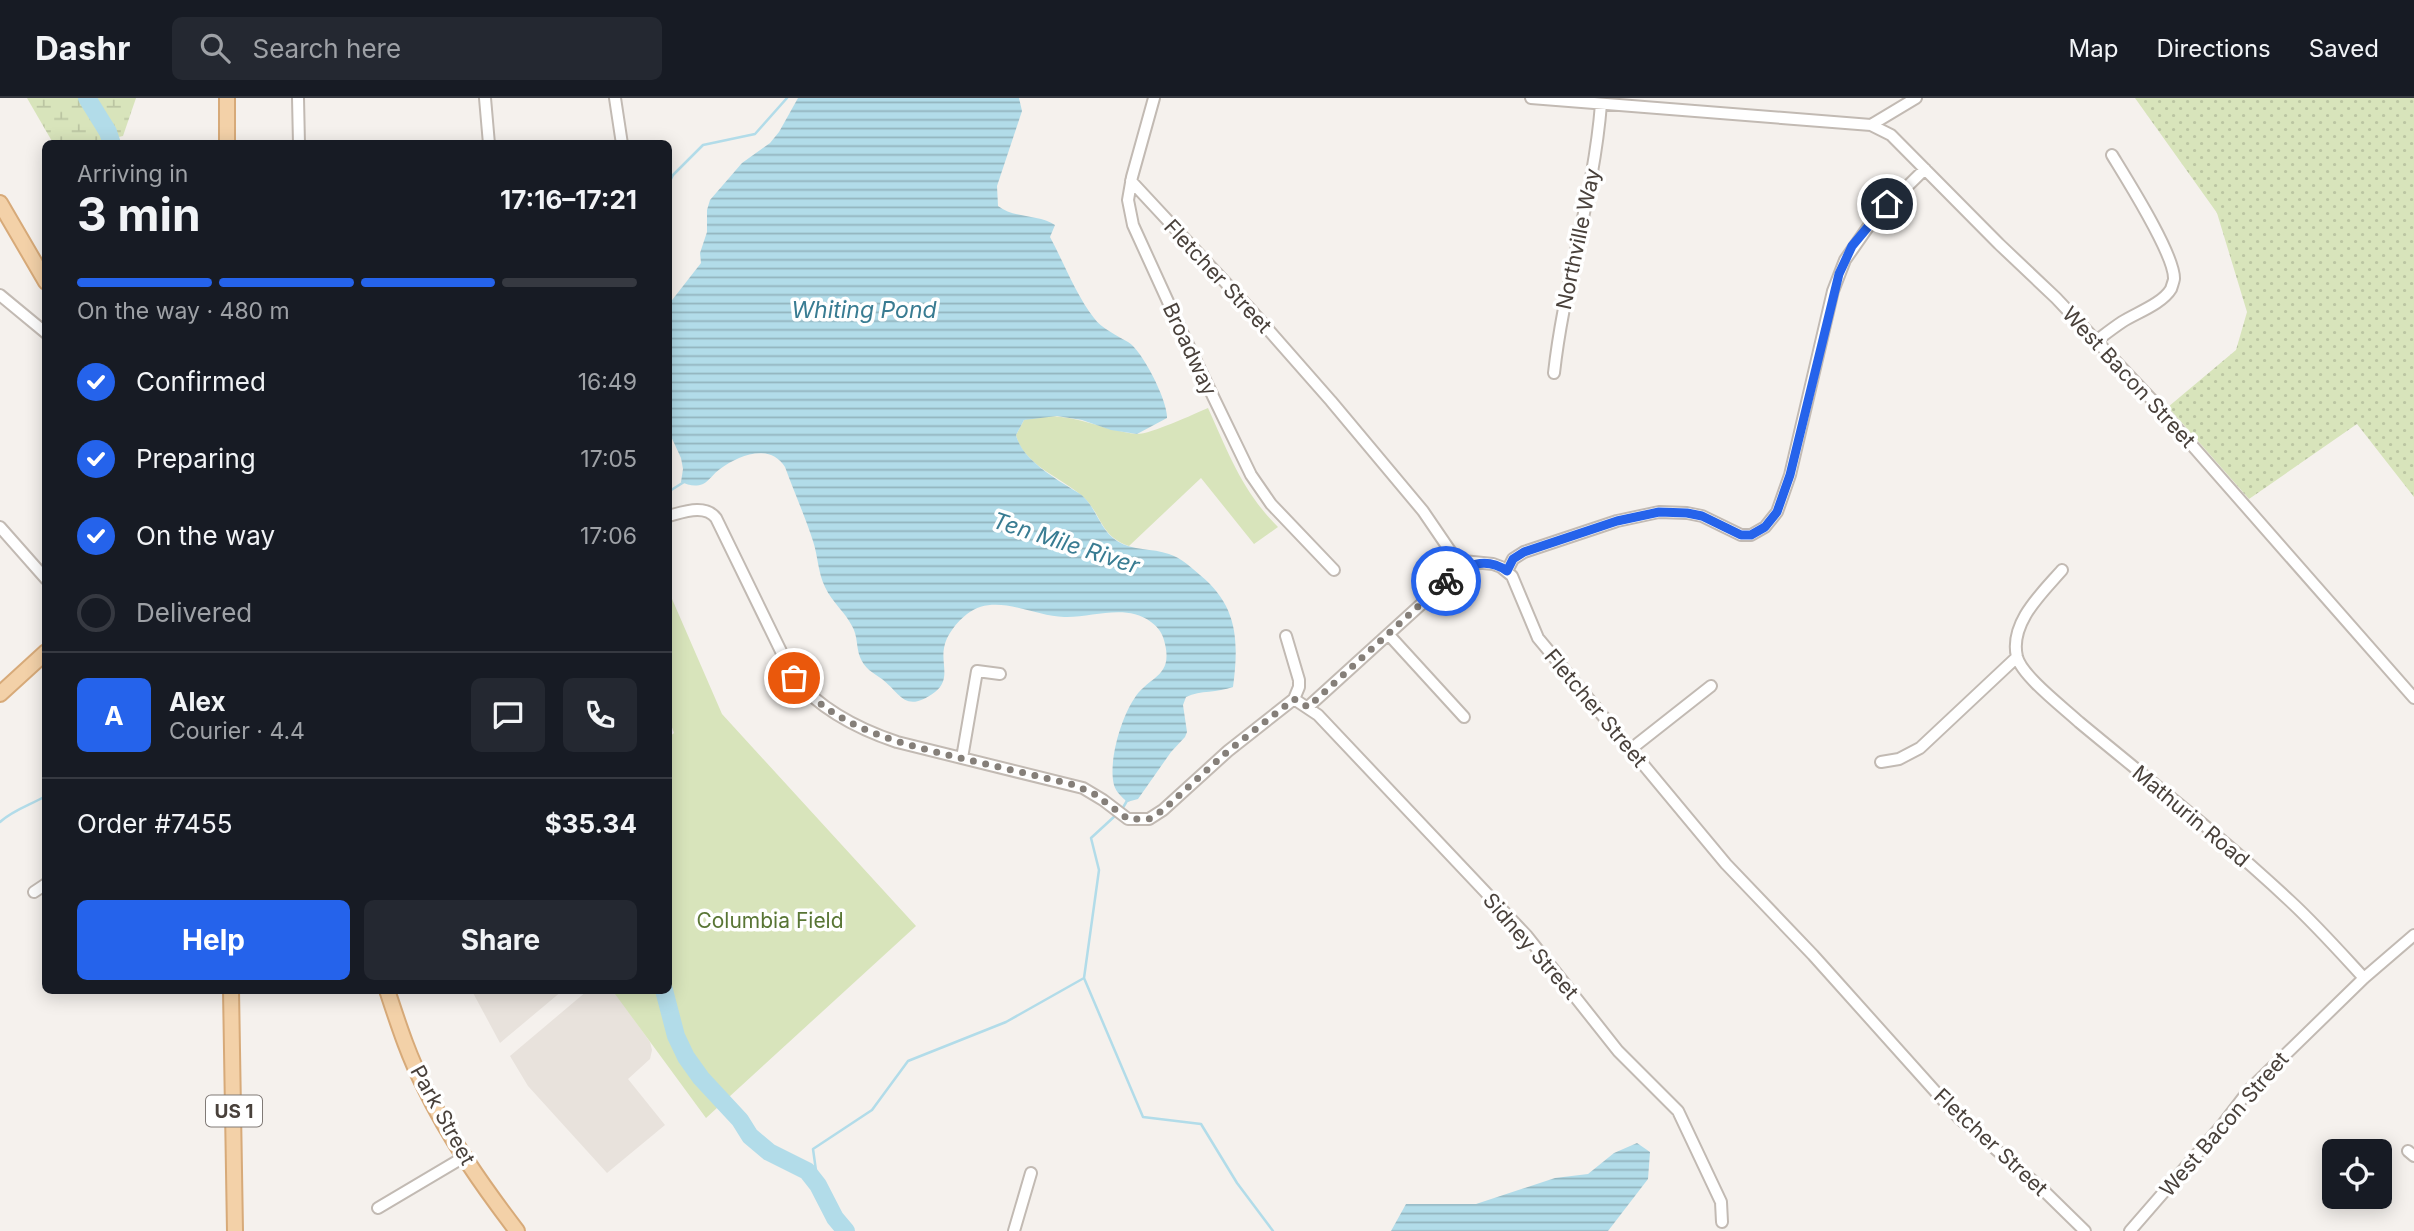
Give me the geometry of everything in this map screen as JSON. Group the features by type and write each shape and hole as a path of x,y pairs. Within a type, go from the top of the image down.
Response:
{"main road":[{"path":"227,98 227,140"},
{"path":"0,203 42,275"},
{"path":"0,694 42,656"},
{"name":"US 1","path":"231,994 235,1231"},
{"name":"Park Street","path":"388,994 422,1084 464,1157 517,1231"}],"street":[{"path":"298,98 299,140"},
{"path":"485,98 489,140"},
{"path":"615,98 621,140"},
{"name":"Broadway","path":"1154,98 1131,181 1128,200 1133,225 1243,459 1271,504 1334,570"},
{"name":"West Bacon Street","path":"1531,98 1871,125 1891,135 2056,298 2161,410 2414,698"},
{"path":"1871,125 1916,98"},
{"name":"Northville Way","path":"1554,373 1562,309 1593,171 1601,104"},
{"path":"2096,341 2162,298 2170,291 2175,280 2160,238 2126,175 2112,155"},
{"path":"1507,571 1513,559 1524,552 1617,521 1659,512 1702,516 1741,535 1751,535 1765,527 1772,520 1786,489 1833,291 1845,260 1872,220 1925,169"},
{"name":"Fletcher Street","path":"1131,181 1322,391 1423,511 1453,555 1463,561 1493,564 1507,571 1516,584 1538,638 1726,864 1813,955 1960,1119 2039,1186 2085,1231"},
{"path":"0,295 42,331"},
{"path":"672,515 707,511 712,513 794,678 806,693 832,713 871,734 1071,784 1093,793 1120,814 1134,820 1155,815 1228,751 1294,699 1299,687 1286,636"},
{"path":"0,527 42,574"},
{"path":"1308,707 1449,579 1476,562"},
{"path":"1881,762 1899,759 1920,748 2017,657 2022,621 2028,609 2062,570"},
{"path":"1389,635 1464,717"},
{"name":"Mathurin Road","path":"2017,657 2024,669 2047,694 2292,902 2364,978"},
{"path":"962,758 976,671 1000,674"},
{"path":"1631,750 1711,686"},
{"name":"Sidney Street","path":"1294,699 1308,707 1353,751 1527,936 1618,1051 1678,1111 1721,1202 1722,1222"},
{"path":"34,892 42,887"},
{"name":"West Bacon Street","path":"2130,1231 2249,1090 2364,978 2414,935"},
{"path":"378,1208 464,1157"},
{"path":"1014,1231 1031,1173"}],"shaded area":[{"path":"474,994 558,994 500,1043"},
{"path":"583,994 616,994 650,1042 652,1050 650,1059 628,1079 665,1125 607,1173 528,1086 510,1056"}],"green space":[{"path":"27,98 136,98 123,136 106,140 51,140"},
{"path":"2135,98 2414,98 2414,497 2357,424 2249,499 2168,407 2236,350 2247,312 2217,213"},
{"path":"1208,408 1246,486 1278,527 1254,544 1201,478 1129,546 1119,542 1106,530 1082,496 1026,455 1016,435 1024,420 1052,416 1136,434 1172,424"},
{"name":"Columbia Field","path":"672,599 722,714 916,926 706,1118 615,994 672,994"}],"water":[{"name":"Whiting Pond","path":"798,98 1019,98 1022,111 997,186 998,206 1012,213 1055,225 1050,237 1082,299 1097,322 1128,342 1141,355 1159,389 1167,418 1137,434 1057,416 1024,420 1016,435 1019,444 1032,461 1083,497 1105,530 1117,541 1169,554 1193,569 1222,599 1233,625 1236,654 1233,687 1186,697 1183,705 1187,732 1185,737 1138,799 1127,802 1118,792 1114,785 1113,765 1120,728 1129,707 1166,664 1163,637 1151,622 1141,616 1120,612 1064,617 1002,605 978,608 959,621 947,638 943,654 944,677 940,687 925,698 910,702 899,696 862,661 854,630 823,582 810,532 785,467 779,460 763,453 745,456 728,464 703,484 681,482 681,458 672,438 672,300 701,263 700,253 707,232 710,200 742,163 770,143"},
{"path":"1637,1143 1650,1152 1648,1179 1608,1231 1391,1231 1406,1204 1476,1204 1555,1178 1588,1174 1614,1153"}],"waterway":[{"name":"Ten Mile River","path":"87,98 111,140"},
{"path":"672,177 703,145 755,134 787,98"},
{"name":"Ten Mile River","path":"672,490 684,482"},
{"path":"0,822 42,798"},
{"name":"Ten Mile River","path":"1121,811 1128,799"},
{"name":"Ten Mile River","path":"1116,815 1091,838 1099,870 1084,978 1143,1117 1201,1124 1237,1183 1273,1231"},
{"path":"818,1185 813,1149 872,1110 908,1061 1006,1022 1084,978"},
{"name":"Ten Mile River","path":"665,994 676,1036 686,1057 701,1078 740,1120 750,1136 769,1152 807,1171 818,1185 835,1218 846,1231"}],"way so far":[{"path":"794,678 806,693 832,713 871,734 1071,784 1093,793 1128,819 1149,819 1163,810 1253,730 1294,699 1308,707 1446,581"}],"route":[{"path":"1446,581 1476,562 1493,564 1507,571 1513,559 1524,552 1617,521 1659,512 1702,516 1741,535 1751,535 1765,527 1777,512 1790,475 1839,274 1852,246 1887,204"}]}
